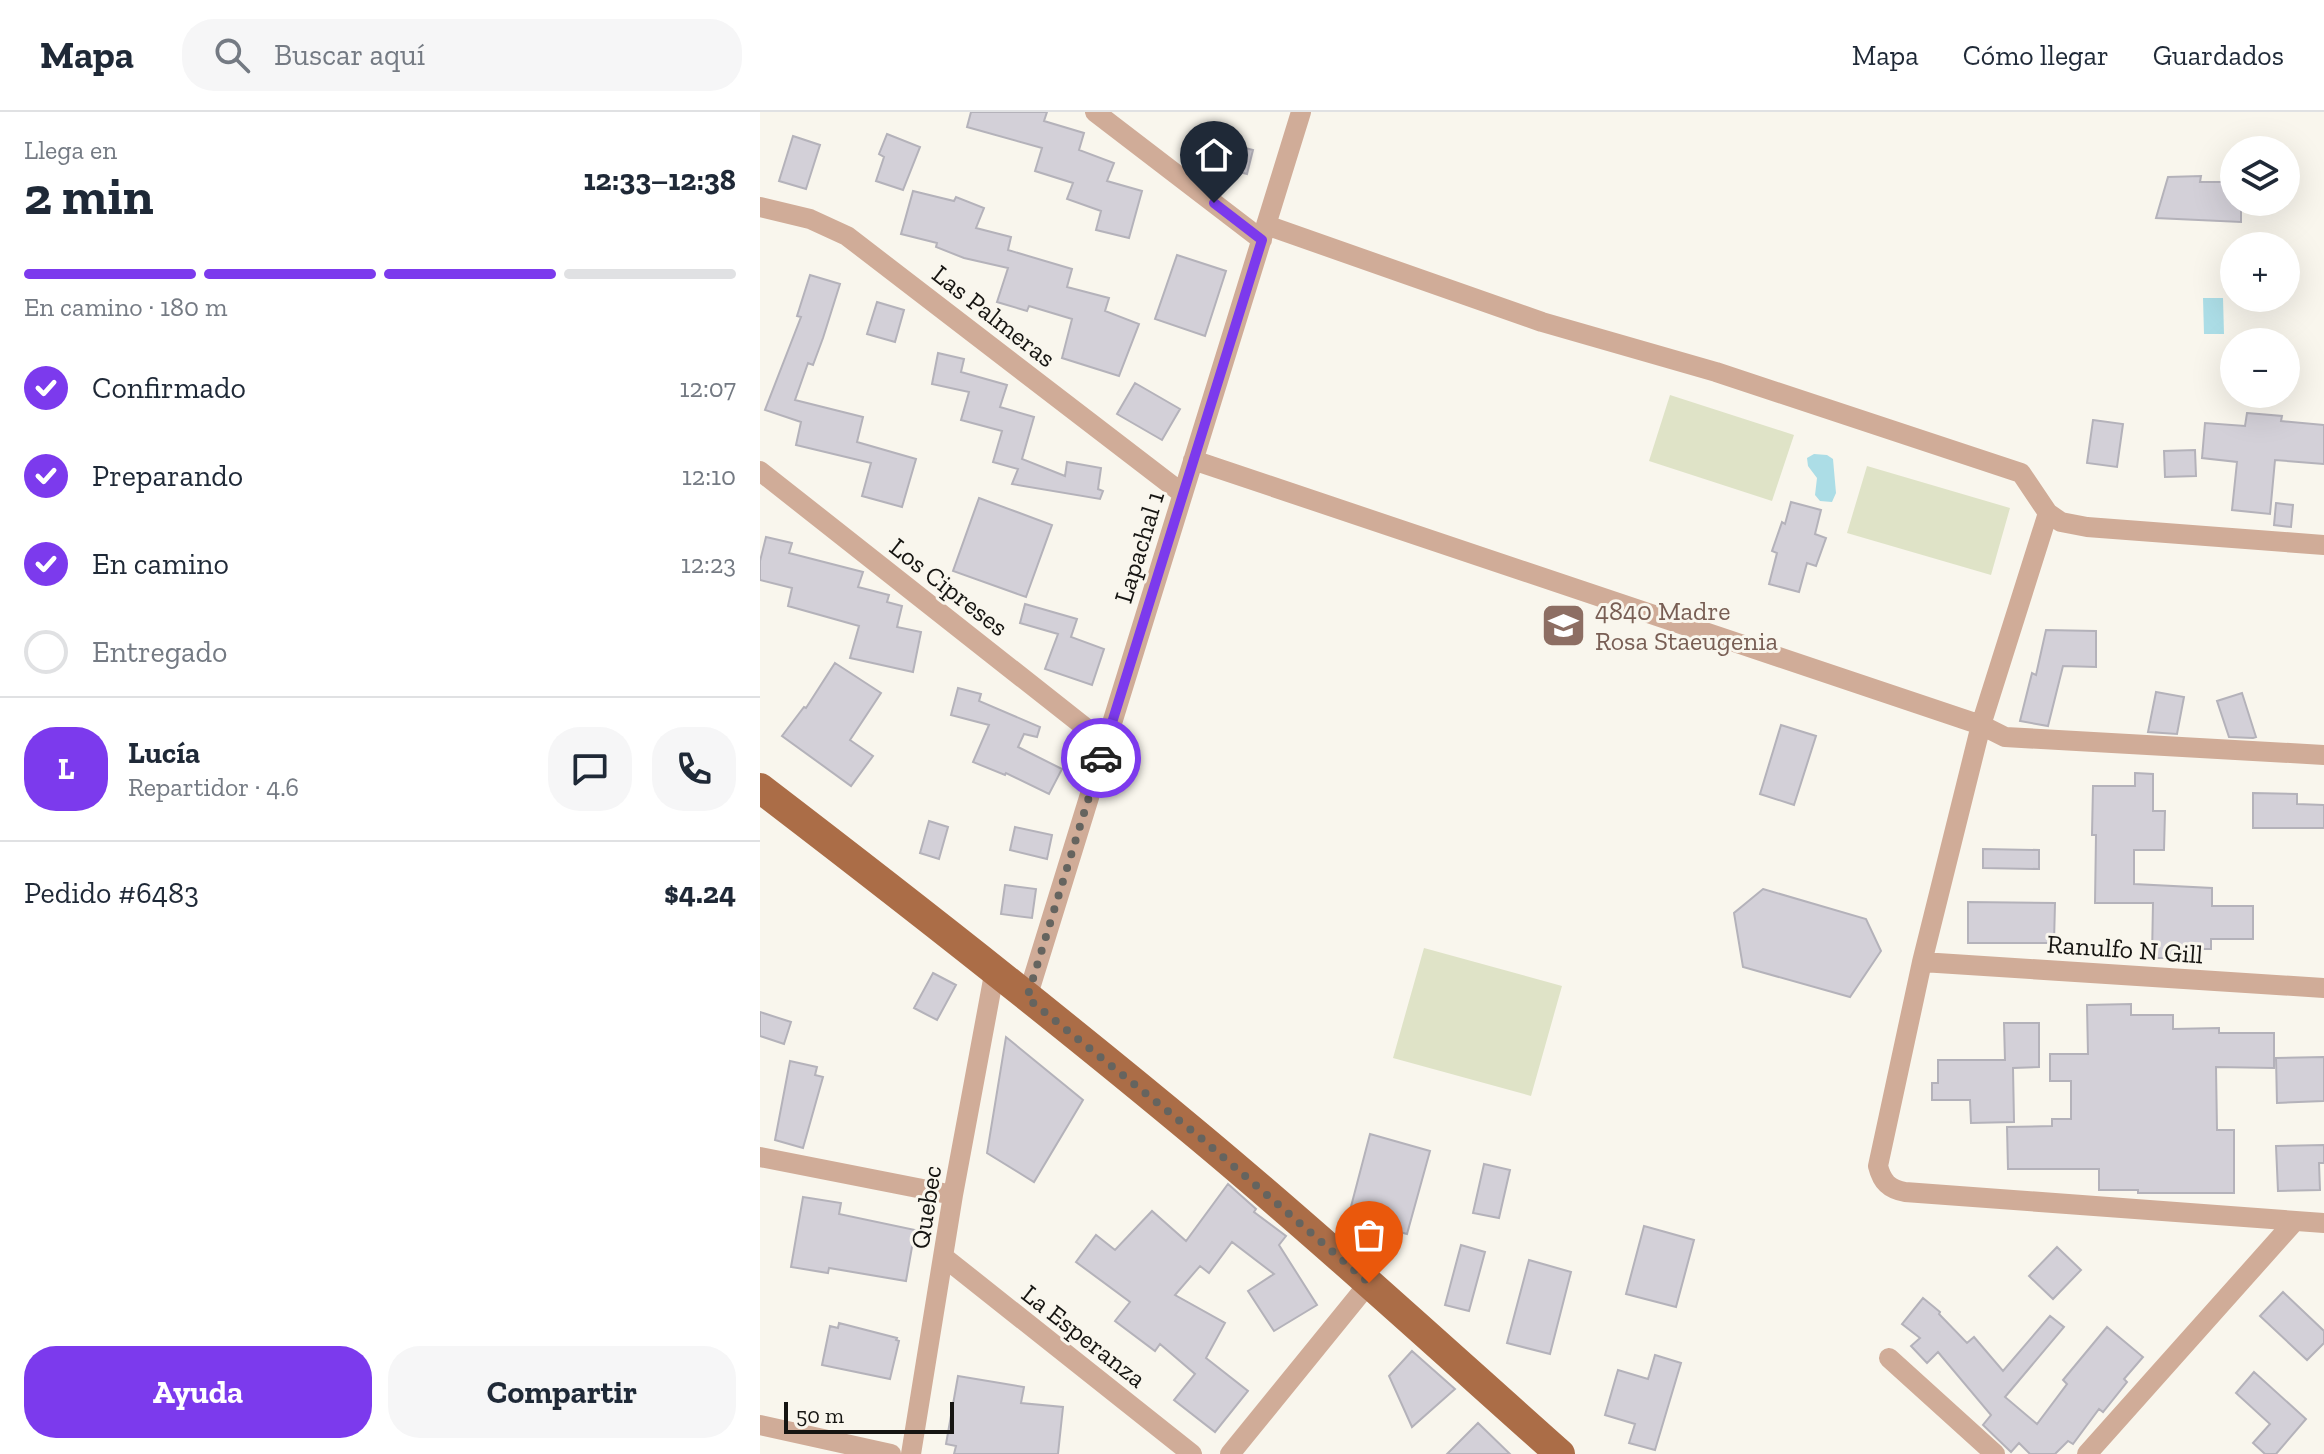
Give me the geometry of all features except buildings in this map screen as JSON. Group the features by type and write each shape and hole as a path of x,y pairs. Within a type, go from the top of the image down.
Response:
{"main road":[{"path":"760,788 995,969 1201,1138 1560,1454"}],"street":[{"path":"1095,112 1264,232 1542,322 1716,372 2021,473 2048,513 2061,522 2087,527 2324,545"},
{"name":"Lapachal 1","path":"1027,998 1301,112"},
{"name":"Las Palmeras","path":"760,207 810,219 847,236 1183,494"},
{"path":"1193,460 1981,725 2005,737 2324,755"},
{"name":"Los Cipreses","path":"760,471 1105,743"},
{"path":"2048,513 1981,725 1922,962 1878,1166 1880,1176 1887,1185 1905,1192 2324,1223"},
{"name":"Ranulfo N Gill","path":"1922,962 2324,988"},
{"name":"Quebec","path":"911,1454 953,1195 995,969"},
{"path":"760,1157 953,1195"},
{"path":"2087,1454 2294,1222"},
{"name":"La Esperanza","path":"945,1258 1192,1454"},
{"path":"1230,1454 1369,1283"},
{"path":"1889,1358 1995,1454"},
{"path":"760,1425 891,1454"}],"green space":[{"path":"1670,395 1794,435 1772,501 1649,461"},
{"path":"1867,466 2010,508 1991,575 1847,533"},
{"path":"1424,948 1562,986 1531,1096 1393,1058"}],"water":[{"path":"2203,298 2220,298 2224,328 2220,328 2220,334 2204,334"},
{"path":"1814,454 1833,459 1836,493 1832,502 1820,501 1815,495 1817,478 1808,466 1807,458"}],"way so far":[{"path":"1101,758 1027,998 1201,1138 1369,1283"}],"place":[{"name":"4840 Madre Rosa Staeugenia","path":"1564,626"}],"route":[{"path":"1101,758 1262,240 1214,203"}]}
